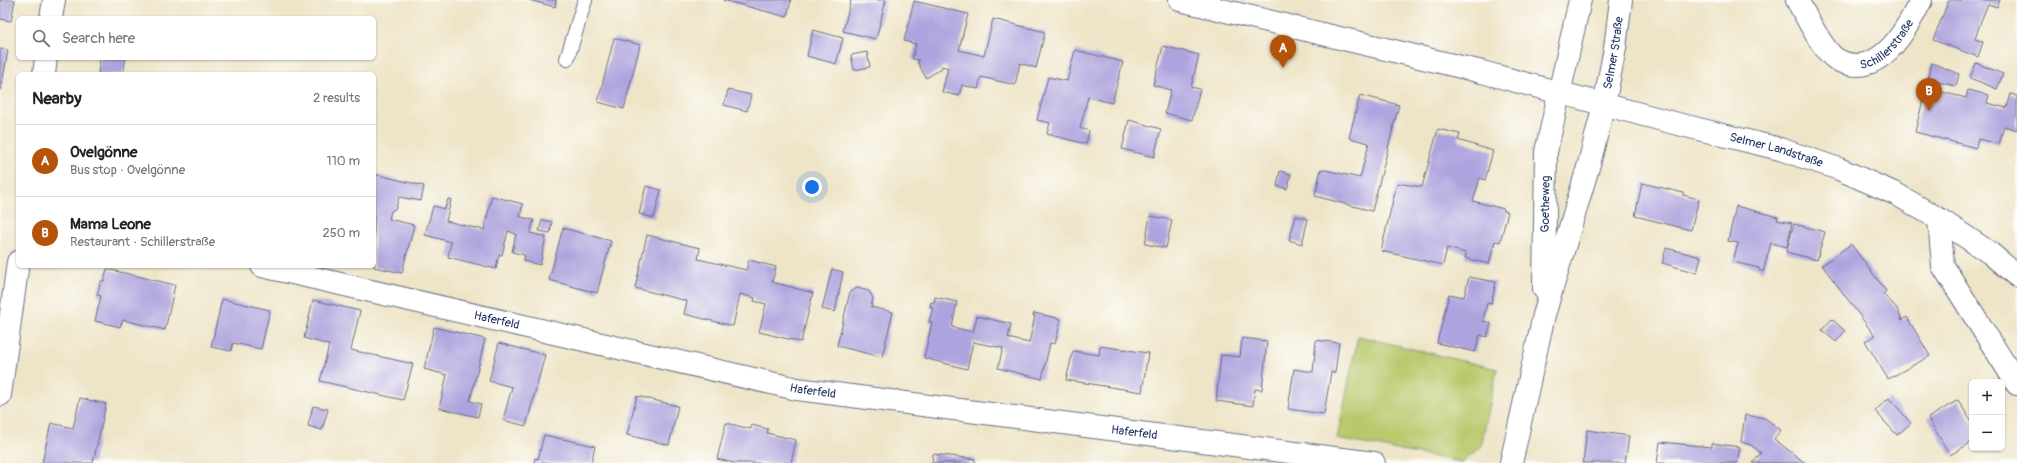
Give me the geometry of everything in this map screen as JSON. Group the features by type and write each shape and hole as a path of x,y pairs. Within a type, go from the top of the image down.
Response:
{"street":[{"path":"51,16 54,0"},
{"name":"Selmer Landstraße","path":"1180,0 1487,73 1559,94 1780,149 1839,169 1896,194 1940,219 1990,253 2017,276"},
{"path":"1559,94 1580,0"},
{"name":"Selmer Straße","path":"1604,105 1615,48 1621,0"},
{"name":"Schillerstraße","path":"1796,0 1828,51 1836,59 1849,63 1860,64 1876,59 1897,43 1908,26 1921,0"},
{"path":"44,72 46,60"},
{"name":"Goetheweg","path":"1544,315 1546,152 1559,94"},
{"name":"Goetheweg","path":"1511,463 1544,315 1589,164 1604,105"},
{"path":"1940,219 1943,266 2017,384"},
{"path":"0,395 17,268"},
{"name":"Haferfeld","path":"271,268 797,389 1374,463"}],"lane":[{"path":"567,59 585,0"}],"green space":[{"path":"1358,336 1497,369 1481,447 1462,462 1337,439"}],"building":[{"path":"0,0 15,0 11,21 0,19"},
{"path":"529,0 556,0 555,7"},
{"path":"723,0 791,0 787,17"},
{"path":"851,0 886,0 876,39 843,31"},
{"path":"1949,0 2000,0 1997,7 1988,4 1981,21 1975,39 1983,42 1978,57 1933,40"},
{"path":"914,1 968,14 959,50 984,56 993,19 1045,32 1036,68 1020,63 1015,85 981,77 978,89 962,85 959,96 942,92 948,68 942,66 941,69 926,78 918,63 919,60 912,59 916,44 904,41"},
{"path":"813,30 843,38 836,64 807,56"},
{"path":"614,38 640,45 624,109 598,102"},
{"path":"1163,46 1199,55 1191,87 1200,89 1192,120 1165,113 1171,90 1153,85"},
{"path":"0,49 8,50 1,90 0,90"},
{"path":"1075,50 1123,62 1112,103 1088,97 1080,128 1089,131 1086,144 1047,134 1050,123 1037,120 1048,77 1067,81"},
{"path":"867,52 870,67 854,70 851,55"},
{"path":"100,60 126,60 123,72 98,72"},
{"path":"1932,63 1959,74 1956,86 1928,80"},
{"path":"1976,63 2003,74 1997,89 1970,78"},
{"path":"1926,88 1966,98 1968,90 1989,95 1987,103 2007,108 2011,94 2017,96 2017,130 2004,126 1999,144 1978,139 1976,148 1915,132"},
{"path":"728,90 751,95 747,111 724,105"},
{"path":"1360,95 1399,105 1372,211 1315,196 1321,169 1360,178 1369,143 1349,138"},
{"path":"1129,120 1161,129 1154,157 1122,149"},
{"path":"1438,129 1460,134 1458,140 1493,151 1485,180 1480,178 1473,201 1504,209 1503,210 1508,212 1500,242 1495,241 1489,264 1465,258 1466,253 1447,248 1443,265 1381,251 1397,183 1422,187"},
{"path":"1280,171 1291,174 1287,189 1277,186"},
{"path":"376,174 424,186 421,201 399,197 396,208 391,211 389,219 414,225 402,273 376,267"},
{"path":"1642,183 1684,193 1683,195 1699,199 1691,230 1635,216"},
{"path":"646,186 661,190 654,218 639,214"},
{"path":"492,196 523,204 520,217 534,220 530,233 546,237 540,265 523,261 525,255 512,252 516,234 508,231 502,255 499,255 496,269 448,257 451,242 425,235 433,206 445,209 448,199 451,200 446,221 484,230"},
{"path":"1736,206 1778,217 1777,220 1792,223 1787,247 1771,243 1763,272 1759,270 1759,268 1733,262 1738,243 1728,241"},
{"path":"1150,216 1172,220 1166,248 1145,244"},
{"path":"1296,216 1308,219 1302,244 1289,240"},
{"path":"542,220 552,222 550,233 539,231"},
{"path":"1794,224 1825,232 1817,260 1786,252"},
{"path":"563,228 611,241 597,293 549,280"},
{"path":"647,235 700,248 698,259 746,270 749,260 776,267 772,282 813,293 801,342 759,332 766,304 754,301 755,298 740,294 733,326 684,314 687,301 635,288"},
{"path":"1851,244 1886,291 1883,294 1896,307 1902,320 1907,317 1930,356 1888,379 1865,341 1875,336 1822,265"},
{"path":"1666,248 1701,257 1697,273 1662,263"},
{"path":"107,269 175,285 165,330 123,320 120,327 95,321 101,296 97,295 101,281 104,281"},
{"path":"832,269 843,272 835,312 822,309"},
{"path":"1469,277 1496,282 1491,304 1487,303 1483,321 1491,323 1487,337 1480,335 1475,352 1437,343 1449,294 1464,297"},
{"path":"857,288 869,291 873,298 871,307 893,312 882,357 837,346 850,292"},
{"path":"935,297 957,302 952,327 973,332 977,316 1011,324 1008,338 1029,343 1035,316 1033,316 1034,313 1061,319 1055,344 1050,343 1042,379 998,368 1003,348 973,342 967,369 924,358 932,322 929,322 933,308 930,307 931,302 934,303"},
{"path":"222,299 270,310 261,349 233,343 231,351 211,347"},
{"path":"313,300 360,311 351,350 413,364 403,400 320,381 329,345 304,338"},
{"path":"1832,319 1845,331 1836,342 1822,330"},
{"path":"434,327 485,339 470,401 481,404 478,417 439,408 447,375 424,369"},
{"path":"1242,338 1267,341 1262,390 1255,389 1253,406 1216,401 1221,355 1240,357"},
{"path":"1316,340 1339,343 1335,373 1331,372 1324,414 1288,409 1294,369 1313,372"},
{"path":"499,343 545,355 526,426 503,420 512,387 489,381"},
{"path":"1100,346 1148,353 1142,392 1066,380 1073,351 1099,355"},
{"path":"637,396 678,406 669,445 627,435"},
{"path":"80,398 106,404 93,463 42,463 51,423 73,428"},
{"path":"1889,398 1911,423 1897,435 1875,411"},
{"path":"1958,400 1969,418 1969,444 1950,455 1928,418"},
{"path":"313,406 328,409 322,430 308,426"},
{"path":"1745,415 1765,418 1781,430 1774,439 1805,463 1753,463 1761,453 1751,445 1741,442"},
{"path":"726,423 751,429 752,425 768,429 767,433 796,440 791,463 734,463 717,459"},
{"path":"1587,430 1629,436 1625,463 1583,463"},
{"path":"544,435 595,446 591,463 534,463 535,458 538,459"},
{"path":"1660,442 1712,447 1712,443 1740,447 1737,463 1657,463"},
{"path":"933,454 975,459 975,463 932,463"}],"place":[{"name":"Ovelgönne","path":"1283,68"},
{"name":"Mama Leone","path":"1929,111"}]}
